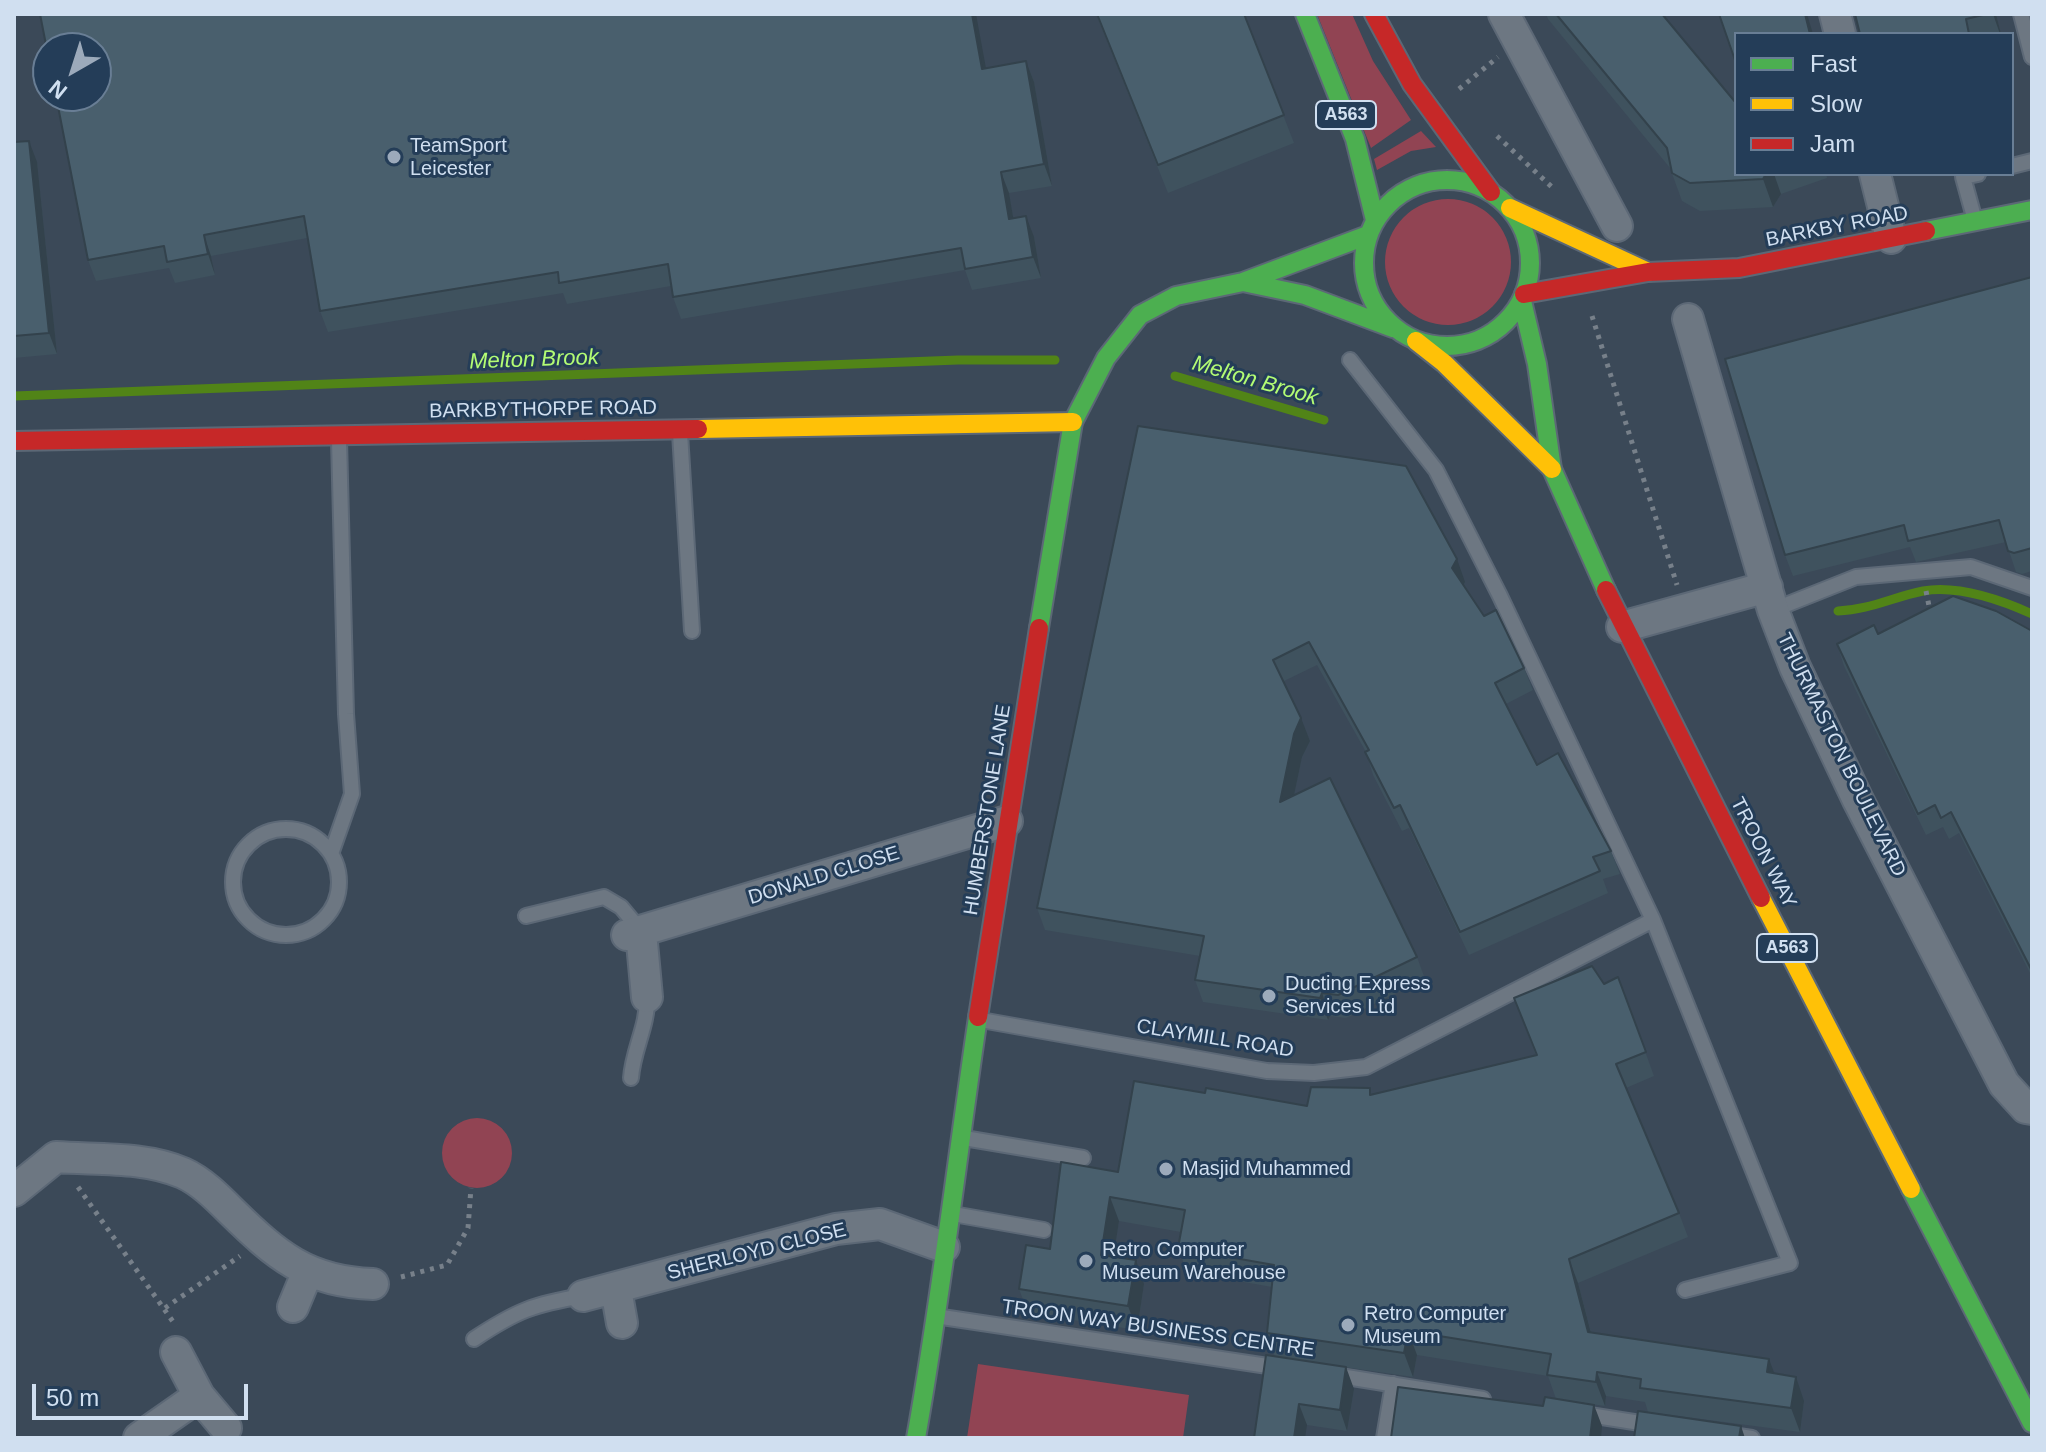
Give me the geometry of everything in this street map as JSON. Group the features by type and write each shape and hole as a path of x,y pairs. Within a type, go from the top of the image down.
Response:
{"main road":[{"name":"A563","path":"1305,14 1355,139 1371,228"},
{"path":"1374,14 1384,37 1419,95 1491,192 1510,208 1528,243 1531,263 1523,298 1507,321 1476,341 1440,347 1416,341 1393,328 1377,309 1366,285 1363,260 1371,228 1391,200 1414,186 1440,180 1466,182 1491,192"},
{"name":"BARKBY ROAD","path":"1510,208 1648,272"},
{"name":"BARKBY ROAD","path":"1523,298 1648,272 1739,268 2032,210"},
{"name":"HUMBERSTONE LANE","path":"916,1438 938,1317 944,1247 1007,821 1073,422 1106,358 1140,315 1176,296 1243,282 1371,228"},
{"name":"HUMBERSTONE LANE","path":"1243,282 1305,295 1393,328"},
{"name":"TROON WAY","path":"1523,298 1537,364 1552,469 1622,627 2032,1423"},
{"name":"TROON WAY","path":"1416,341 1444,363 1552,469"},
{"name":"BARKBYTHORPE ROAD","path":"14,441 1073,422"}],"street":[{"path":"1510,22 1617,226"},
{"path":"1876,176 1891,238"},
{"name":"THURMASTON BOULEVARD","path":"1688,319 1770,598 1795,667 1858,800 2004,1084 2030,1112"},
{"path":"1622,627 1685,609 1770,598"},
{"name":"DONALD CLOSE","path":"634,933 1007,821"},
{"path":"634,933 647,997"},
{"path":"14,1191 56,1157 143,1163 185,1173 210,1191 284,1260 323,1278 373,1284"},
{"name":"SHERLOYD CLOSE","path":"583,1296 836,1229 880,1224 944,1247"},
{"path":"293,1307 308,1271"},
{"path":"616,1289 622,1323"},
{"path":"176,1352 199,1396 226,1428"},
{"path":"139,1438 199,1396"}],"lane":[{"path":"2021,14 2032,57"},
{"path":"1968,176 1963,177 1976,222"},
{"path":"1350,360 1436,470 1500,596 1653,920 1790,1263 1685,1290"},
{"path":"680,429 692,631"},
{"path":"331,854 319,840 295,830 268,832 253,841 241,855 234,871 234,889 239,906 250,921 280,935 313,928 327,917 336,903 338,869 331,854 352,794 346,714 339,435"},
{"path":"1770,598 1856,577 1971,567 2032,588"},
{"path":"526,916 604,897 621,907 634,933"},
{"name":"CLAYMILL ROAD","path":"977,1020 1267,1071 1314,1073 1366,1067 1653,920"},
{"path":"631,1078 633,1054 645,1025 647,997"},
{"path":"960,1137 1083,1158"},
{"path":"949,1213 1044,1230"},
{"path":"474,1339 524,1309 583,1296"},
{"name":"TROON WAY BUSINESS CENTRE","path":"938,1317 1498,1401"},
{"path":"1384,1438 1393,1384"},
{"path":"1573,1413 1663,1426"},
{"path":"1707,1432 1752,1438"}],"path":[{"path":"1452,94 1510,22"},
{"path":"1487,126 1559,194"},
{"path":"1582,284 1685,609"},
{"path":"56,1157 165,1308 182,1336 176,1352"},
{"path":"373,1284 447,1265 468,1228 471,1188"},
{"path":"165,1308 262,1241"}],"shaded area":[{"path":"1317,14 1352,14 1373,61 1411,120 1371,148"},
{"path":"1421,131 1436,147 1411,151 1377,170 1374,159"},
{"path":"1448,199 1472,204 1493,217 1506,238 1511,262 1506,286 1493,307 1472,320 1448,325 1424,320 1403,307 1390,286 1385,262 1390,238 1403,217 1424,204"},
{"path":"484,1118 506,1133 512,1153 510,1167 502,1178 491,1186 470,1188 452,1178 444,1167 442,1146 452,1128 463,1120"},
{"path":"978,1364 1189,1395 1183,1438 967,1438"}],"building":[{"path":"40,14 972,14 982,69 1026,61 1044,164 1001,172 1009,219 1026,216 1033,257 965,269 961,248 673,297 668,264 559,283 558,272 320,311 304,216 204,235 208,254 167,262 164,246 88,260 59,112 112,112 112,32 44,32"},
{"path":"1097,14 1244,14 1284,115 1158,165"},
{"path":"1556,14 1662,14 1734,101 1734,176 1765,176 1763,179 1690,183 1672,173 1667,148"},
{"path":"1719,14 1805,14 1810,32 1734,32 1734,57"},
{"path":"1855,14 1987,14 1966,19 1969,32 1860,32"},
{"path":"29,141 49,333 14,336 14,142"},
{"path":"2032,277 2032,548 2014,553 2008,551 1999,520 1908,541 1904,525 1785,555 1725,359"},
{"path":"1138,426 1406,466 1457,559 1452,568 1484,616 1496,610 1524,668 1495,683 1537,765 1558,753 1611,851 1593,857 1600,871 1460,932 1400,805 1394,808 1365,752 1369,750 1309,642 1273,660 1301,718 1294,734 1280,802 1330,778 1417,957 1338,995 1322,993 1320,998 1195,980 1204,936 1037,908"},
{"path":"1953,596 1996,611 2032,631 2032,971 1951,812 1941,818 1935,805 1918,814 1837,644 1874,625 1878,634"},
{"path":"1592,966 1604,984 1618,977 1646,1052 1616,1064 1679,1213 1569,1259 1588,1332 1769,1359 1767,1372 1796,1377 1791,1408 1640,1388 1641,1379 1597,1372 1596,1382 1547,1375 1551,1354 1408,1331 1404,1353 1267,1333 1274,1265 1178,1248 1185,1210 1110,1197 1101,1255 1136,1260 1128,1306 1019,1289 1026,1245 1050,1249 1061,1162 1118,1172 1134,1081 1205,1093 1206,1088 1307,1106 1311,1087 1370,1088 1370,1095 1537,1055 1514,998"},
{"path":"1266,1355 1346,1367 1340,1410 1299,1404 1294,1438 1254,1438"},
{"path":"1398,1387 1543,1406 1545,1397 1594,1405 1590,1438 1391,1438"},
{"path":"1638,1411 1741,1426 1739,1438 1634,1438"}],"waterway":[{"name":"Melton Brook","path":"14,396 958,360 1055,360"},
{"name":"Melton Brook","path":"1175,376 1324,420"},
{"name":"Melton Brook","path":"1838,611 1923,591 1950,590 1979,595 2032,614"}],"traffic: fast":[{"path":"1305,14 1355,139 1375,220"},
{"path":"1447,180 1479,186 1506,204 1524,231 1530,263 1524,295 1506,322 1479,340 1447,346 1415,340 1388,322 1370,295 1364,263 1370,231 1388,204 1415,186 1447,180"},
{"path":"1926,231 2032,210"},
{"path":"1039,628 1073,422 1106,358 1140,315 1176,296 1243,282 1368,235"},
{"path":"1243,282 1305,295 1393,328"},
{"path":"1522,301 1537,364 1552,469 1606,590"},
{"path":"916,1438 978,1017"},
{"path":"1911,1189 2032,1423"}],"traffic: slow":[{"path":"1510,208 1648,272"},
{"path":"1416,341 1444,363 1552,469"},
{"path":"698,429 1073,422"},
{"path":"1761,898 1911,1189"}],"traffic: jam":[{"path":"1374,14 1412,84 1491,192"},
{"path":"1524,294 1648,272 1739,268 1926,231"},
{"path":"14,441 698,429"},
{"path":"1606,590 1761,898"},
{"path":"978,1017 1039,628"}],"place":[{"name":"TeamSport Leicester","path":"394,157"},
{"name":"Ducting Express Services Ltd","path":"1269,996"},
{"name":"Masjid Muhammed","path":"1166,1169"},
{"name":"Retro Computer Museum Warehouse","path":"1086,1261"},
{"name":"Retro Computer Museum","path":"1348,1325"}]}
